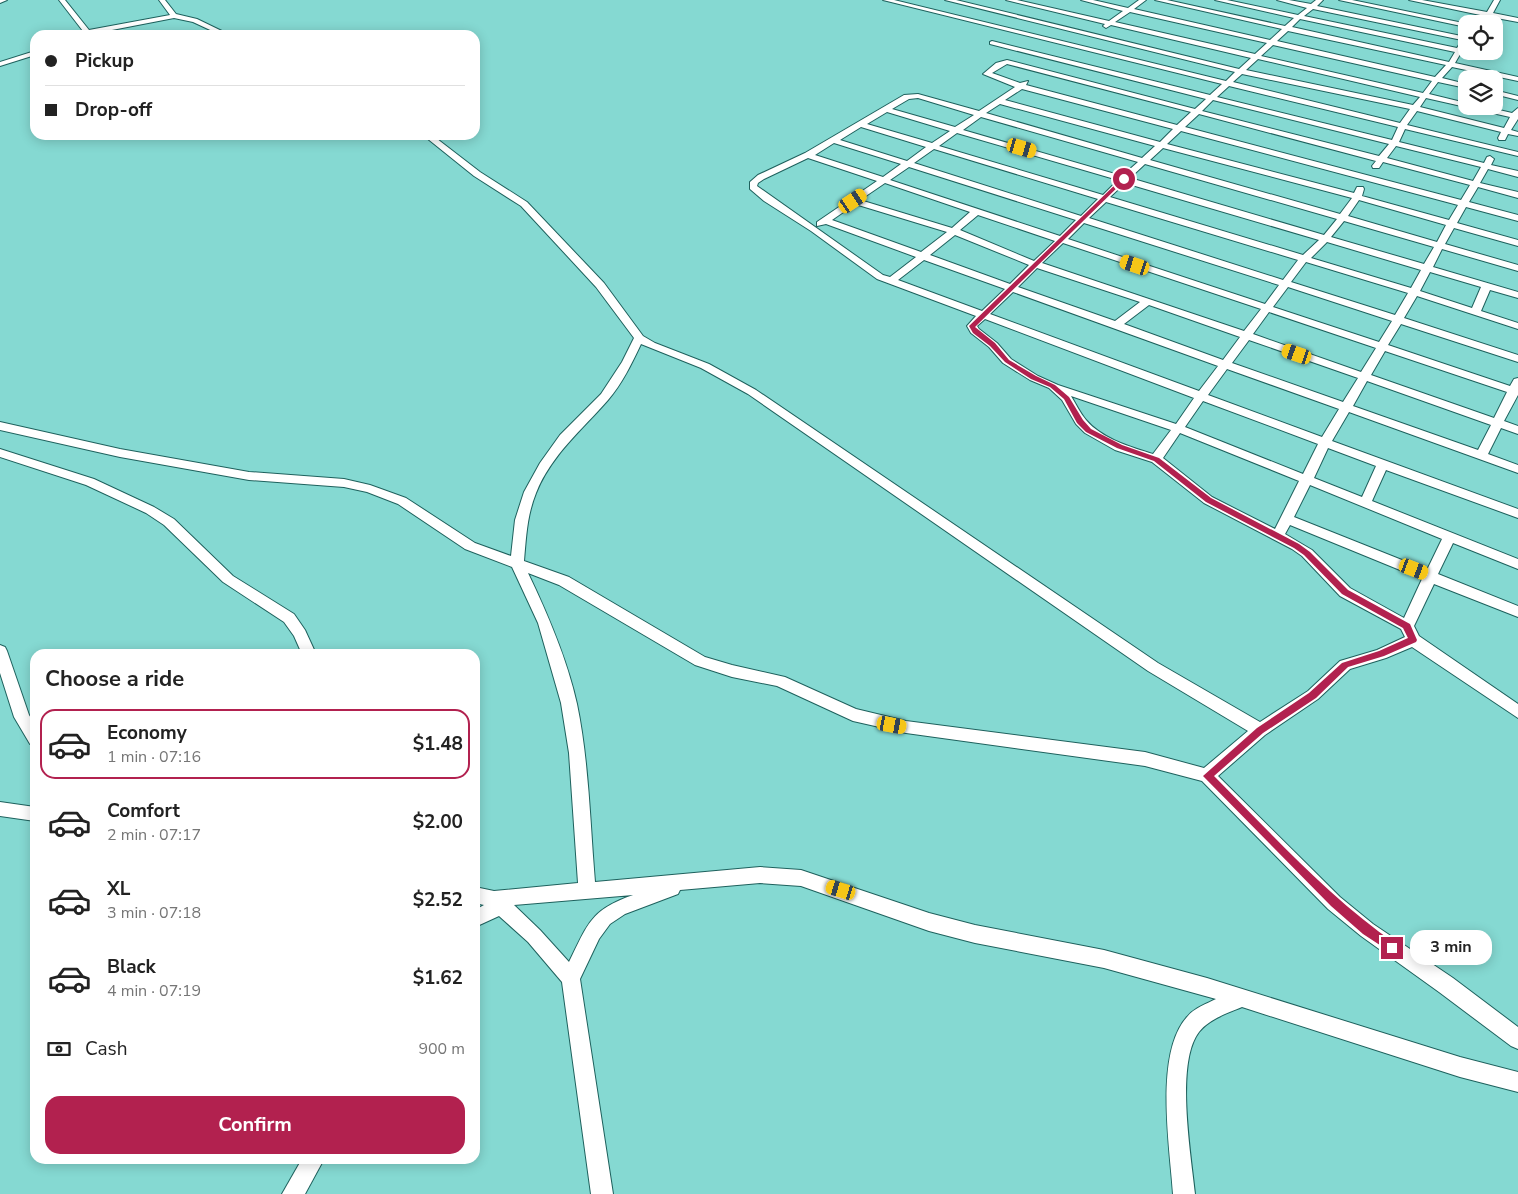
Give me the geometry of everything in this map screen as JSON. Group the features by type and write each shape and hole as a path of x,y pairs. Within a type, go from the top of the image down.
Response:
{"street":[{"path":"62,0 85,30"},
{"path":"162,0 174,16"},
{"path":"886,0 1518,154"},
{"path":"948,0 1240,71 1415,108 1518,134"},
{"path":"1009,0 1047,6 1109,24 1458,103"},
{"path":"1084,0 1128,10 1286,28 1518,79"},
{"path":"813,228 1143,0"},
{"path":"1158,0 1201,18 1271,43 1458,84"},
{"path":"1218,0 1230,1 1458,51"},
{"path":"1280,0 1458,37"},
{"path":"1320,0 1286,28 1178,128 1084,219 1034,264 972,326 1007,361 1034,378 1180,429 1518,564"},
{"path":"1342,0 1458,23"},
{"path":"1412,0 1489,15 1496,1 1485,0"},
{"path":"1201,18 1230,1"},
{"path":"992,43 1026,18 1047,6"},
{"path":"1374,33 1402,12"},
{"path":"107,30 174,16 195,20 216,30"},
{"path":"1503,17 1518,20"},
{"path":"1136,78 1154,65 1165,60 1176,46 1186,41"},
{"path":"992,43 1396,142 1518,174"},
{"path":"992,43 994,47 1010,59 1007,62"},
{"path":"0,56 30,53"},
{"path":"1156,459 1303,260 1326,238 1342,218 1357,197 1364,177 1396,142 1402,126 1458,53"},
{"path":"0,64 30,54"},
{"path":"1518,218 1364,177 1264,161 1161,144 1095,106 1040,72 1007,62 999,65 987,74 1020,86 1095,106 1178,128 1264,161 1357,197 1518,243"},
{"path":"1302,120 1318,104 1340,76"},
{"path":"1503,94 1518,98"},
{"path":"1518,295 1124,179 979,114 912,96 906,97 859,124 808,156 754,182 753,187 761,195 813,228 867,269 891,280 1518,514"},
{"path":"998,101 1196,112 1518,195"},
{"path":"1048,145 1095,106"},
{"path":"884,110 957,130 1144,160 1518,268"},
{"path":"1278,536 1326,441 1414,292 1451,224 1517,115 1503,112"},
{"path":"859,124 1303,260 1414,292 1518,326"},
{"path":"433,140 477,174 524,204 600,285 639,338 651,345 705,366 752,392 1153,667 1260,730"},
{"path":"833,140 1518,359"},
{"path":"808,156 1267,309 1516,388 1496,422 1481,456"},
{"path":"853,201 954,232 1034,264 1148,301 1518,430"},
{"path":"891,280 954,232 976,212"},
{"path":"825,221 1518,469"},
{"path":"1475,313 1487,286"},
{"path":"1116,325 1148,301"},
{"path":"587,890 577,753 569,703 545,623 516,563 522,520 530,492 546,463 564,438 605,396 628,362 639,338"},
{"path":"1053,386 1067,398 1080,421 1089,430 1119,447 1156,459 1208,500 1278,536 1307,554 1345,592 1410,633 1518,712"},
{"path":"0,426 120,453 249,476 344,483 370,489 402,501 470,546 564,581 700,661 732,671 780,681 854,715 906,727 1145,759 1207,776 1341,908 1367,930 1518,1039"},
{"path":"0,453 90,482 150,510 169,522 228,578 290,618 307,649"},
{"path":"1365,503 1383,463"},
{"path":"1287,519 1518,612"},
{"path":"1207,776 1260,730 1312,695 1345,665 1381,654 1410,633 1449,537"},
{"path":"0,651 22,717 30,731"},
{"path":"0,809 30,813"},
{"path":"480,897 498,902 587,890 760,875 801,878 929,922 975,934 1104,959 1242,998 1460,1067 1518,1082"},
{"path":"571,978 593,933 604,918 626,905 692,881"},
{"path":"498,902 534,936 571,978 602,1194"},
{"path":"480,915 498,902"},
{"path":"1184,1194 1177,1094 1177,1071 1182,1044 1193,1025 1211,1011 1242,998"},
{"path":"293,1194 311,1164"}],"route":[{"path":"1124,179 981,315 973,323 973,329 1018,369 1053,386 1067,398 1080,421 1102,439 1119,447 1156,459 1208,500 1297,546 1345,592 1407,626 1413,640 1381,654 1345,665 1312,695 1260,730 1207,776 1334,902 1392,948"}]}
